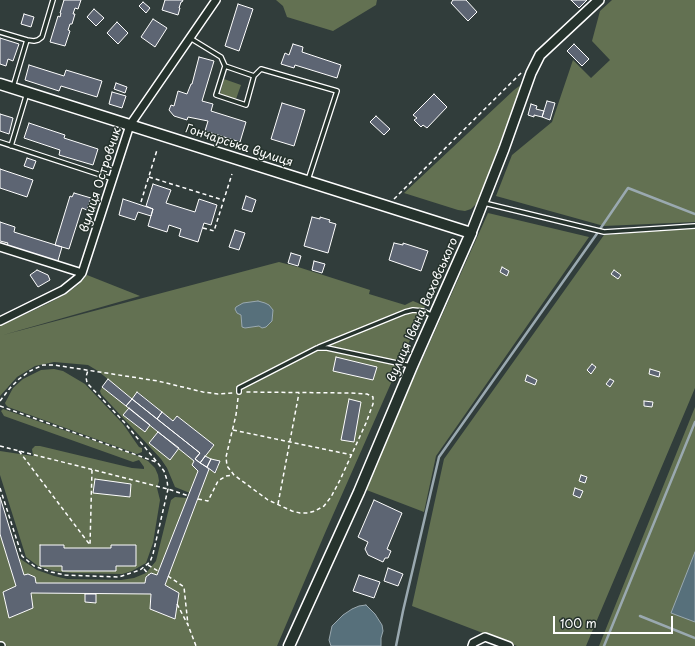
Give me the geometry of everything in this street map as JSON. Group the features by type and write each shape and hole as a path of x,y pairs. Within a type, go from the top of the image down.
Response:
{"main road":[{"name":"Гончарська вулиця","path":"0,84 471,233"},
{"name":"вулиця Івана Ваховського","path":"289,646 359,492 412,366 471,233"}],"street":[{"name":"вулиця Островчик","path":"82,272 130,125 216,0"},
{"name":"вулиця Івана Ваховського","path":"471,233 484,203 532,73 540,56 598,0"},
{"path":"0,247 82,272 75,281 63,290 0,321"},
{"path":"472,646 473,643 485,637 509,646"}],"lane":[{"path":"0,32 34,41 42,37 53,0"},
{"path":"190,38 221,57 225,66 216,95 246,105 254,76 261,69 337,91 308,181"},
{"path":"12,88 27,40"},
{"path":"225,66 254,76"},
{"path":"11,146 27,92"},
{"path":"0,142 113,179"},
{"path":"484,203 604,232 695,226"},
{"path":"239,392 240,388 316,348 405,312 418,311 434,316"},
{"path":"316,348 327,348 412,366"}],"path":[{"path":"386,206 524,70"},
{"path":"141,202 157,150"},
{"path":"203,228 214,231 232,174"},
{"path":"149,177 223,200"},
{"path":"0,401 18,378 43,365 54,365 158,381 203,392 218,394 239,392 369,395 373,397 374,402 369,416 331,497 324,506 315,511 304,514 292,511 258,494 234,475 227,465 226,457 236,415 239,392"},
{"path":"0,488 22,556 34,566 50,572 65,575 119,577 144,569 148,565 153,554 168,489 167,480 164,471 124,422 86,383 88,370"},
{"path":"278,504 299,393"},
{"path":"0,406 157,462"},
{"path":"233,430 352,455"},
{"path":"0,446 168,489 188,496"},
{"path":"19,451 90,545 92,470"},
{"path":"198,499 208,501 218,481 231,474 234,475"},
{"path":"148,565 158,571"},
{"path":"144,569 148,575"},
{"path":"168,576 184,587 188,625"},
{"path":"177,604 188,625 196,646"}],"green space":[{"path":"276,0 377,0 376,5 333,31 287,17 283,6"},
{"path":"612,0 695,0 695,222 604,226 496,196 512,155 552,122 573,60 591,78 610,60 592,41 600,11"},
{"path":"224,79 241,85 236,99 220,94"},
{"path":"522,84 478,202 471,209 465,211 458,210 404,193 514,90"},
{"path":"488,213 589,237 436,456 424,512 364,489"},
{"path":"695,228 695,388 586,646 517,646 412,606 444,459 604,235"},
{"path":"279,262 370,290 369,294 405,305 413,301 425,306 277,646 7,646 0,643 0,534 16,586 3,592 9,618 33,608 31,593 151,594 150,609 175,619 179,593 165,585 209,469 216,473 220,461 205,456 214,445 177,416 173,421 138,392 132,399 98,371 88,365 54,362 35,366 17,377 0,396 0,326 66,294 78,285 87,275 140,296 3,335"},
{"path":"54,369 63,371 85,384 123,424 139,447 142,448 142,452 137,454 6,405 5,403 13,388 23,379 41,370"},
{"path":"102,387 129,408 123,415 145,432 150,425 158,432 149,443 170,459 179,448 194,461 192,465 198,471 190,493 175,487 167,468 161,459 101,394 100,391"},
{"path":"695,407 695,646 599,646"},
{"path":"3,409 138,456 148,461 155,468 159,481 157,488 160,500 153,543 146,563 132,571 122,574 72,573 54,571 38,566 26,557 0,475 0,451 33,456 32,449 35,446 40,446 132,468 144,469 144,467 139,460 133,462 4,416 1,411","holes":["40,545 64,545 64,548 111,548 112,545 135,545 136,566 116,566 115,571 62,571 62,566 40,566"]},
{"path":"175,497 188,498 157,575 151,573 146,577 145,583 36,583 34,577 28,574 24,575 19,558 37,570 67,579 121,580 134,578 146,573 156,561 171,500"}],"water":[{"path":"258,301 269,305 273,310 272,321 266,327 262,328 259,326 242,327 241,315 237,313 235,309 236,307 243,303"},
{"path":"695,552 695,622 671,613"},
{"path":"366,605 375,614 382,625 383,631 381,646 331,646 329,640 332,626 343,615 352,609"}],"building":[{"path":"64,0 81,0 78,9 75,8 73,14 75,14 72,24 70,24 68,30 70,31 65,46 50,42 58,16 60,17"},
{"path":"165,0 183,0 179,8 178,15 162,10"},
{"path":"453,0 466,0 477,12 468,21 451,3"},
{"path":"571,0 587,0 579,8"},
{"path":"143,2 150,8 146,13 139,6"},
{"path":"238,4 253,9 239,51 225,46"},
{"path":"94,9 104,18 96,26 87,17"},
{"path":"24,14 34,17 31,27 21,24"},
{"path":"153,19 167,28 155,47 141,37"},
{"path":"117,22 128,33 118,44 107,33"},
{"path":"0,38 19,44 13,61 8,59 6,66 0,64"},
{"path":"293,44 303,47 302,52 341,65 337,78 295,65 294,68 281,64 285,53 289,55"},
{"path":"574,44 589,59 582,66 567,51"},
{"path":"199,57 214,61 202,101 213,104 211,111 246,122 240,142 205,131 208,121 188,117 187,120 174,116 169,110 171,105 174,106 178,91 187,94 192,84"},
{"path":"29,65 64,76 66,70 102,81 97,97 61,86 59,91 25,80"},
{"path":"116,83 127,87 125,93 114,89"},
{"path":"112,92 126,96 122,108 109,104"},
{"path":"434,94 447,107 427,128 423,125 421,127 414,120 417,118 413,115"},
{"path":"547,101 555,103 550,120 542,117"},
{"path":"282,103 305,110 294,146 271,139"},
{"path":"531,104 537,106 536,109 544,111 542,117 528,115"},
{"path":"0,114 13,118 9,134 0,131"},
{"path":"376,116 390,129 384,135 370,122"},
{"path":"29,123 65,135 64,138 98,149 93,165 59,155 60,150 24,138"},
{"path":"27,158 36,161 33,169 24,166"},
{"path":"0,169 33,180 27,197 0,188"},
{"path":"153,184 171,190 166,203 195,212 199,199 217,205 211,225 204,223 198,242 179,236 181,229 169,225 167,232 148,226 153,209 146,206"},
{"path":"74,193 91,198 87,210 82,208 69,249 55,245 70,196 72,197"},
{"path":"246,196 256,200 252,212 242,209"},
{"path":"123,199 153,209 151,216 138,212 135,220 119,215"},
{"path":"312,217 320,219 320,217 330,220 329,222 336,224 328,253 304,246"},
{"path":"0,222 15,227 14,232 62,247 57,264 6,247 8,243 0,241"},
{"path":"235,230 245,233 239,250 229,247"},
{"path":"394,243 403,245 403,243 428,251 421,271 389,260"},
{"path":"291,253 301,256 298,266 288,263"},
{"path":"314,261 325,264 322,273 312,270"},
{"path":"502,267 509,271 507,276 500,272"},
{"path":"37,270 48,275 50,280 38,287 30,275"},
{"path":"614,270 621,275 618,279 611,274"},
{"path":"336,357 377,367 373,380 333,371"},
{"path":"592,364 596,367 591,374 587,370"},
{"path":"650,369 660,372 659,377 649,374"},
{"path":"527,375 537,380 535,385 525,381"},
{"path":"108,379 132,399 126,406 102,387"},
{"path":"610,379 614,381 610,387 606,384"},
{"path":"137,392 162,412 157,419 132,399"},
{"path":"132,399 200,453 195,459 209,469 165,585 179,593 175,619 150,609 151,594 31,593 33,608 9,618 3,592 16,586 0,534 0,497 24,575 28,574 35,577 36,583 145,583 146,577 151,573 157,575 198,471 192,465 194,461 126,406"},
{"path":"349,399 361,402 354,442 341,440"},
{"path":"644,401 653,402 652,407 644,406"},
{"path":"129,408 150,425 145,432 123,415"},
{"path":"162,412 173,421 177,416 214,445 200,463 195,459 200,453 157,419"},
{"path":"158,432 179,448 170,460 149,443"},
{"path":"205,456 211,459 207,467 200,463"},
{"path":"211,459 220,461 215,473 207,467"},
{"path":"581,475 587,477 585,483 579,481"},
{"path":"95,479 131,484 130,497 93,493"},
{"path":"575,488 583,491 580,498 573,495"},
{"path":"374,500 402,513 387,549 391,551 388,558 385,558 383,562 368,555 365,549 368,542 358,537"},
{"path":"40,545 64,545 64,548 111,548 111,545 136,545 136,566 116,566 116,571 62,571 62,566 40,566"},
{"path":"388,568 403,574 398,586 384,581"},
{"path":"359,575 380,582 374,598 353,591"},
{"path":"85,594 96,594 96,603 85,602"}],"waterway":[{"path":"396,646 439,457 628,188 695,214"},
{"path":"604,646 695,422"},
{"path":"640,616 695,638"}]}
